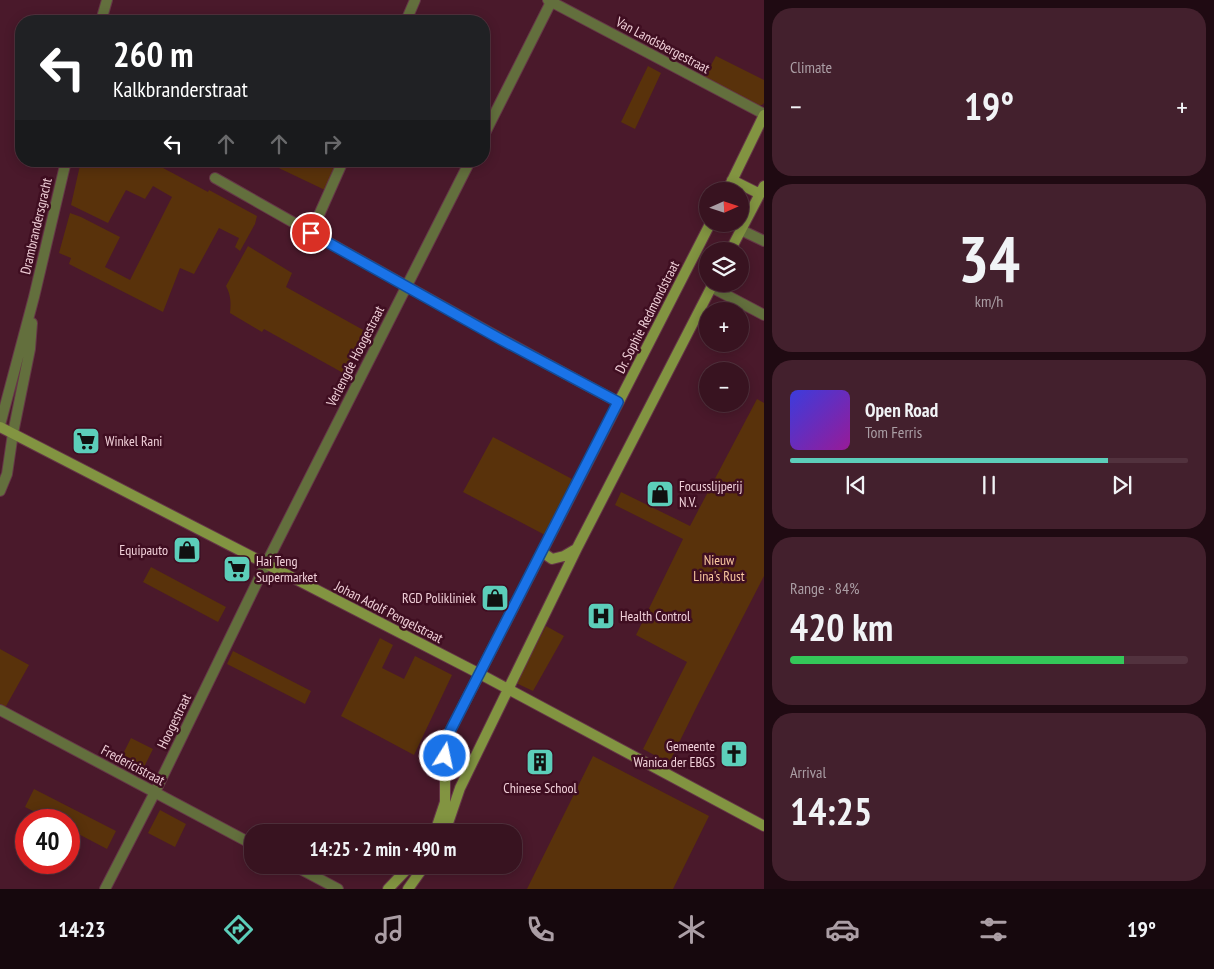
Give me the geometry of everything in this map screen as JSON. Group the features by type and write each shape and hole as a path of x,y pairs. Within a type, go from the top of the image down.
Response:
{"street":[{"path":"103,15 107,0"},
{"path":"409,15 415,0"},
{"path":"490,122 551,1"},
{"name":"Van Landsbergestraat","path":"551,1 764,114"},
{"path":"750,213 762,190 732,180 764,114"},
{"name":"Drambrandersgracht","path":"0,426 34,297 65,167"},
{"path":"311,233 340,167"},
{"name":"Verlengde Hoogestraat","path":"266,564 467,167"},
{"path":"215,178 508,343 618,402"},
{"name":"Dr. Sophie Redmondstraat","path":"438,824 445,802 445,741 706,232"},
{"path":"745,232 764,241"},
{"path":"449,824 460,788 577,548 709,292"},
{"path":"723,292 764,315"},
{"name":"Drambrandersgracht","path":"0,491 7,474 12,433 30,349 34,297"},
{"name":"Johan Adolf Pengelstraat","path":"0,426 480,674 764,826"},
{"path":"542,552 552,559 564,556 577,548"},
{"name":"Hoogestraat","path":"105,889 155,792 266,564"},
{"name":"Fredericistraat","path":"0,710 244,840"},
{"path":"310,874 338,889"},
{"path":"388,889 402,874"},
{"path":"408,889 418,874"}],"green space":[{"path":"716,56 764,80 764,103 762,105 755,105 704,78"},
{"path":"648,66 661,73 635,129 621,122"},
{"path":"80,167 161,167 257,216 255,224 240,251 235,247 239,238 219,228 194,274 180,268 163,312 69,264 71,258 59,253 70,213 120,237 105,267 130,280 172,197 153,186 145,199 126,190 108,223 71,205"},
{"path":"277,167 335,167 325,190"},
{"path":"248,246 292,273 286,287 365,331 345,374 264,329 262,332 230,313 230,299 226,286"},
{"name":"Nieuw Lina's Rust","path":"757,399 764,403 764,576 669,763 643,749 687,662 636,635 683,539 615,505 621,492 690,526"},
{"path":"493,437 572,479 545,535 463,492"},
{"path":"151,567 226,607 218,622 143,582"},
{"path":"546,626 564,636 533,691 516,683"},
{"path":"380,638 393,645 382,668 404,679 415,656 452,675 414,755 341,716"},
{"path":"0,649 29,665 5,708 0,706"},
{"path":"233,651 311,691 305,704 227,664"},
{"path":"131,738 153,749 142,771 120,760"},
{"path":"593,756 709,816 673,889 527,889"},
{"path":"34,789 73,809 29,809 25,807"},
{"path":"160,810 186,824 175,847 148,833"},
{"path":"80,813 116,831 107,849 80,835"}],"place":[{"name":"Winkel Rani","path":"86,441"},
{"name":"Focusslijperij N.V.","path":"660,494"},
{"name":"Equipauto","path":"187,550"},
{"name":"Hai Teng Supermarket","path":"237,569"},
{"name":"RGD Polikliniek","path":"495,598"},
{"name":"Health Control","path":"601,616"},
{"name":"Gemeente Wanica der EBGS","path":"734,754"},
{"name":"Chinese School","path":"540,762"}],"route":[{"path":"311,233 500,339 618,402 445,741 445,756"}]}
